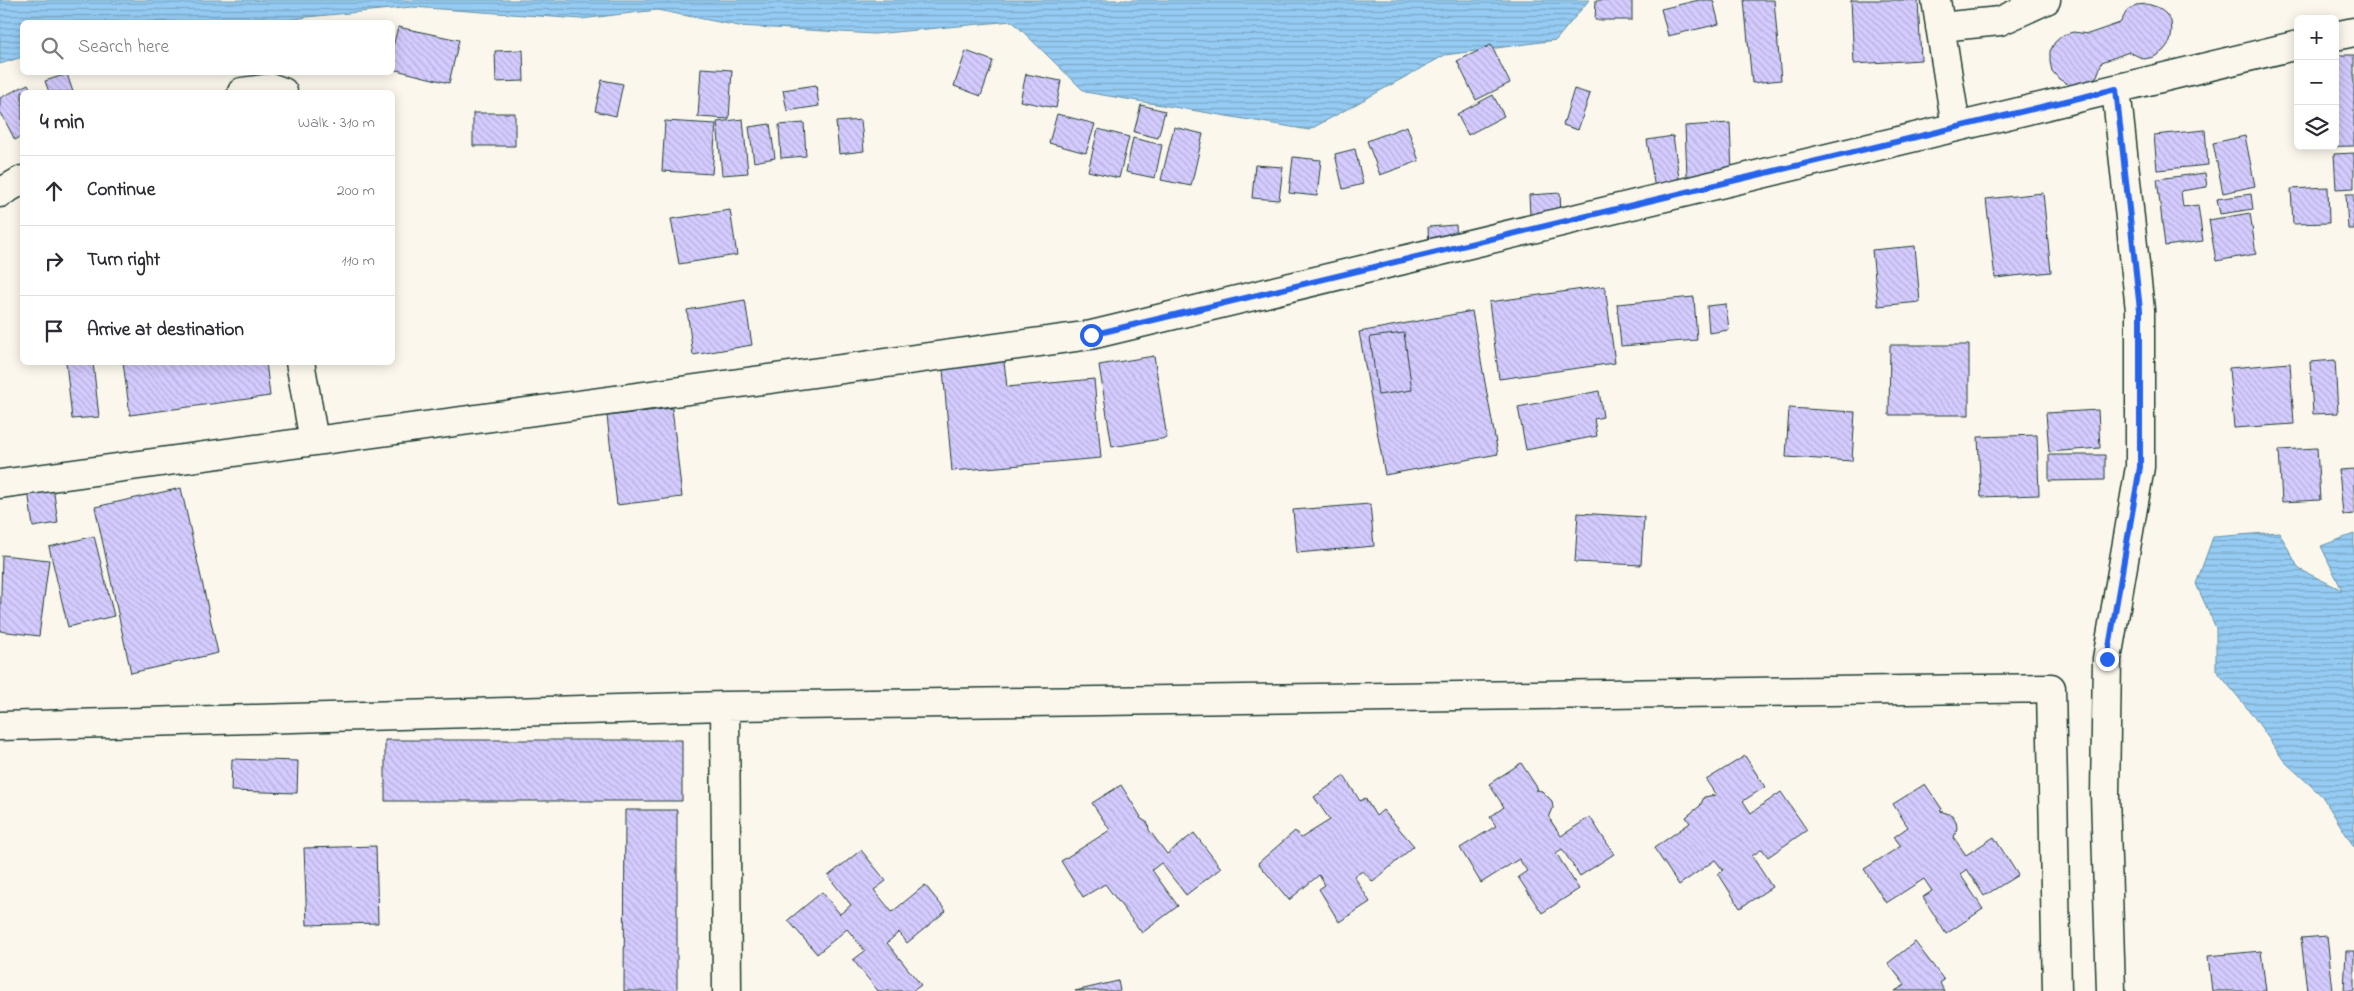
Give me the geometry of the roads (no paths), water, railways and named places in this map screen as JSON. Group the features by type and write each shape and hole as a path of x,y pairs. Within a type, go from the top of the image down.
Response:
{"street":[{"path":"1936,0 1956,127"},
{"path":"1940,27 2046,0"},
{"path":"2339,35 2354,32"},
{"path":"0,484 1091,335 2294,46"},
{"path":"257,90 272,88 278,90"},
{"path":"2111,991 2105,795 2107,659 2140,467 2140,310 2116,89"},
{"path":"0,193 20,181"},
{"path":"301,365 314,441"},
{"path":"0,726 726,706 2051,688 2057,991"},
{"path":"726,706 727,991"}],"water":[{"path":"0,0 1589,0 1556,40 1445,55 1309,130 1085,92 1012,21 874,34 739,26 657,10 581,19 412,7 290,20 20,20 20,58 0,64"},
{"path":"2279,532 2299,569 2342,590 2321,546 2354,534 2354,847 2322,796 2284,761 2252,714 2216,670 2216,628 2196,584 2213,537"}]}
